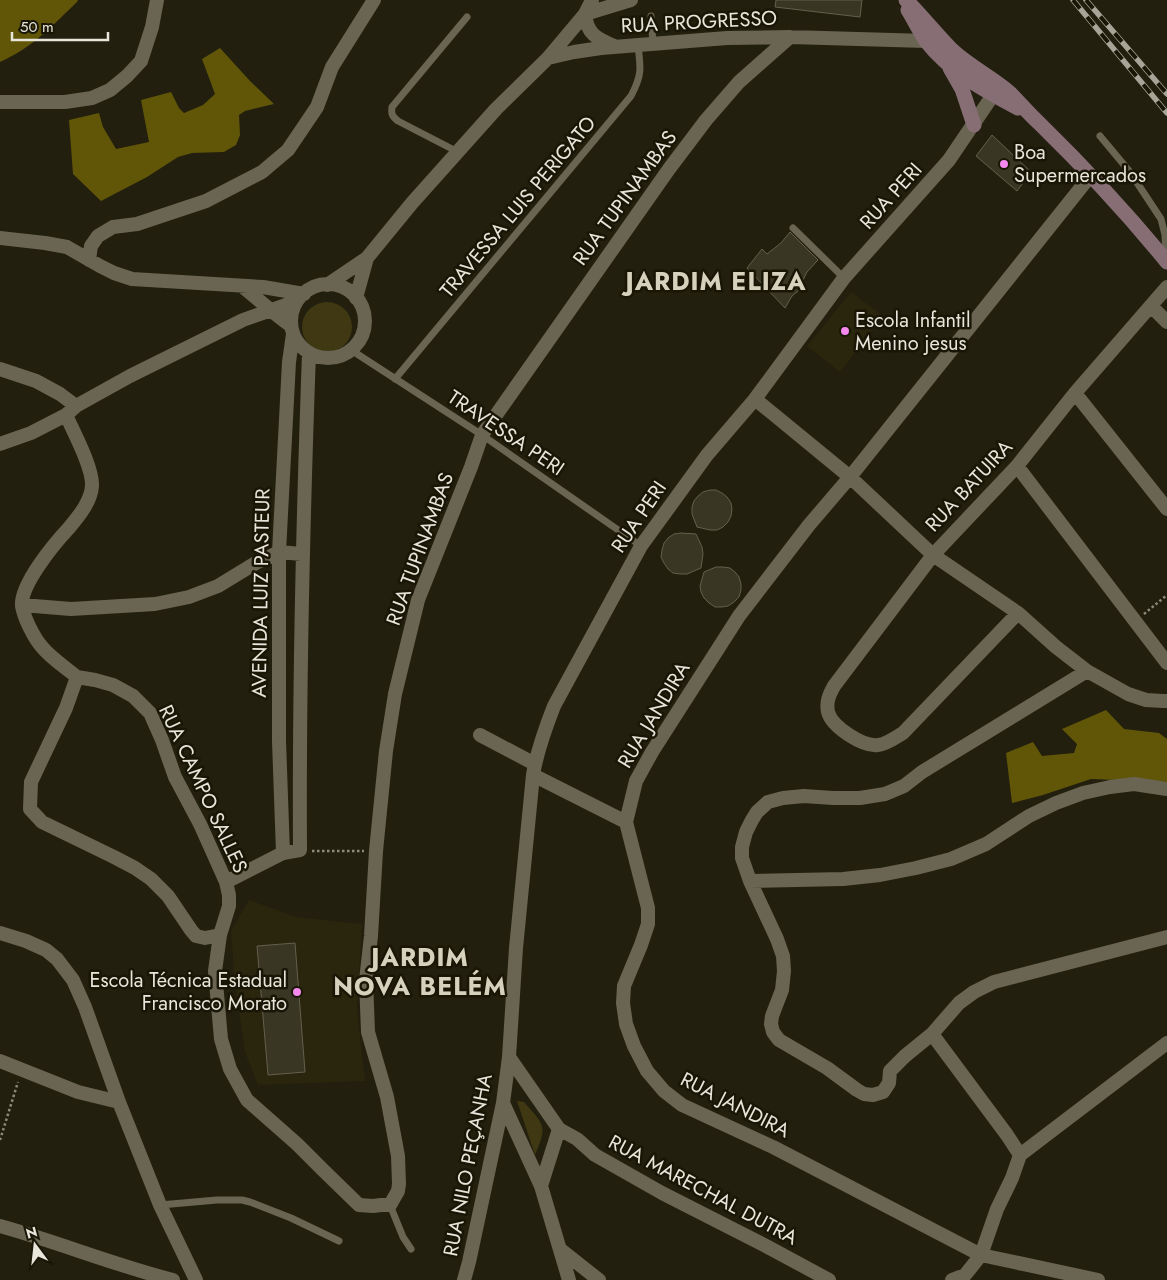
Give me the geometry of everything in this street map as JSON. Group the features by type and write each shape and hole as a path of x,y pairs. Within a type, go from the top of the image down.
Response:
{"main road":[{"path":"904,0 933,39 948,64 962,89 974,125"},
{"path":"933,39 952,50 997,91"},
{"path":"948,64 997,91 1028,113 1116,201 1166,261"}],"street":[{"path":"0,102 64,102 92,98 110,90 128,76 142,61 152,27 157,0"},
{"path":"89,260 91,246 94,241 98,236 113,227 138,224 206,201 262,172 288,150 317,107 332,67 374,0"},
{"path":"327,285 367,258 412,203 496,110 548,58 585,14 592,0"},
{"path":"585,14 632,0"},
{"path":"585,14 592,34 617,47"},
{"name":"RUA TUPINAMBAS","path":"390,1205 398,1191 398,1156 387,1097 368,1032 366,980 372,936 376,852 386,751 395,694 418,600 482,435 706,120 739,82 790,37"},
{"name":"RUA PROGRESSO","path":"548,58 601,48 728,38 933,39"},
{"name":"RUA PERI","path":"509,1058 516,948 534,770 543,734 554,706 641,546 707,455 755,400 844,278 949,160 997,91"},
{"name":"RUA JANDIRA","path":"1091,175 850,477 809,525 739,616 652,752 636,781 626,822 648,908 648,924 624,986 623,1003 626,1024 634,1046 647,1071 664,1090 682,1105 773,1147 981,1255 1098,1280"},
{"path":"0,238 67,247 114,273 132,279 263,287 300,298"},
{"path":"356,298 367,258"},
{"path":"0,444 31,433 130,376 235,324 270,310 300,298 312,288 332,285 351,293 363,310 364,332 351,350 342,356 319,357 309,353 299,345 292,330 270,310 258,298 241,286"},
{"name":"RUA BATUIRA","path":"1018,613 903,732 894,738 878,746 866,744 835,724 828,714 828,695 831,690 933,555 1017,466 1075,393 1167,287"},
{"path":"292,330 292,312 300,298"},
{"path":"1151,306 1167,322"},
{"name":"AVENIDA LUIZ PASTEUR","path":"283,853 279,741 279,552 292,330"},
{"name":"AVENIDA LUIZ PASTEUR","path":"300,850 302,554 309,353"},
{"path":"0,369 36,382 60,394 71,411 90,470 92,486 89,498 78,516 48,551 35,572 26,589 22,605 30,628 42,647 77,678 66,708 31,782 30,809 42,822 114,856 151,879 168,896 196,936 205,938 220,935"},
{"path":"1075,393 1167,509"},
{"path":"755,400 850,477 933,555 1018,613 1056,647 1088,671 1128,694 1146,700 1167,701"},
{"path":"1017,466 1167,663"},
{"path":"22,605 71,609 155,604 189,598 218,586 254,564 279,552 302,554"},
{"path":"1088,671 922,772 904,786 885,794 860,798 804,796 783,798 768,802 757,812 746,832 742,847 742,858 783,956 782,990 772,1016 773,1032 779,1040 827,1068 856,1090 864,1094 873,1095 883,1092 889,1083 890,1072 905,1056 932,1034 959,1003 974,992 994,982 1167,937"},
{"name":"RUA CAMPO SALLES","path":"77,678 96,680 113,685 133,696 150,713 175,777 200,824 226,882 229,906 220,935 215,971 221,1038 230,1069 247,1100 297,1144 359,1204 373,1206 390,1205"},
{"path":"480,735 534,770 626,822"},
{"path":"750,881 843,879 880,875 916,868 951,860 986,844 1029,816 1083,793 1134,784 1167,789"},
{"path":"226,882 283,853 300,850"},
{"path":"0,933 26,941 46,950 57,959 73,980 160,1205 196,1280"},
{"path":"932,1034 1020,1155"},
{"path":"952,1280 965,1275 981,1255 997,1209 1012,1178 1020,1155 1167,1044"},
{"name":"RUA NILO PEÇANHA","path":"464,1280 503,1102 509,1058"},
{"name":"RUA MARECHAL DUTRA","path":"509,1058 559,1128 577,1139 595,1155 662,1193 829,1280"},
{"path":"0,1061 78,1092 120,1102"},
{"path":"503,1102 541,1186 561,1250 568,1280"},
{"path":"541,1186 559,1128"},
{"path":"0,1226 37,1236 138,1271 173,1280"},
{"path":"561,1250 599,1280"}],"lane":[{"path":"651,16 653,44"},
{"path":"458,152 398,121 391,113 392,107 467,17"},
{"name":"TRAVESSA LUIS PERIGATO","path":"395,379 632,96 638,84 641,68 638,46"},
{"path":"1100,136 1130,172 1161,219 1166,235 1166,261"},
{"path":"793,228 844,278"},
{"name":"TRAVESSA PERI","path":"351,350 482,435 641,546"},
{"path":"160,1205 217,1200 242,1200 291,1218 339,1241"},
{"path":"390,1205 403,1237 411,1249"}],"path":[{"path":"1135,621 1167,595"},
{"path":"300,850 376,852"},
{"path":"0,1140 22,1070"}],"shaded area":[{"path":"0,0 78,1 32,43 0,62"},
{"path":"220,48 274,104 245,111 239,115 240,135 236,145 224,152 192,153 178,157 147,177 101,201 73,174 69,120 99,113 103,127 116,149 149,142 141,100 171,92 179,108 184,113 203,105 215,94 202,59"},
{"name":"Escola Infantil Menino jesus","path":"851,292 883,316 840,372 807,346"},
{"path":"327,302 341,306 348,313 352,327 348,341 341,348 327,352 313,348 306,341 302,327 306,313 313,306"},
{"path":"1106,710 1124,729 1159,733 1167,739 1167,782 1091,779 1012,803 1006,753 1033,742 1042,756 1074,753 1077,744 1062,729"},
{"name":"Escola Técnica Estadual Francisco Morato","path":"249,900 296,917 362,924 357,1009 365,1081 258,1085 245,1052 234,975 231,931"},
{"path":"517,1101 524,1102 542,1126 542,1137 535,1155"}],"building":[{"path":"776,0 862,0 860,17 775,7"},
{"name":"Boa Supermercados","path":"992,135 1031,172 1017,191 976,156"},
{"path":"790,232 818,260 807,272 800,286 802,288 792,296 785,308 747,268 762,249 767,254 781,243"},
{"path":"710,490 722,493 731,503 731,516 728,522 717,530 697,527 692,514 694,501 703,492"},
{"path":"674,534 696,534 702,547 701,568 687,574 673,573 668,569 661,557 664,543 668,538"},
{"path":"716,567 730,568 739,577 741,590 739,597 728,606 715,607 704,598 701,592 700,586 704,572"},
{"path":"295,943 305,1072 268,1075 257,946"}],"railway":[{"path":"1073,0 1167,113"},
{"path":"1086,0 1167,94"}],"place":[{"name":"Boa Supermercados","path":"1004,164"},
{"name":"Escola Infantil Menino jesus","path":"845,331"},
{"name":"Escola Técnica Estadual Francisco Morato","path":"297,992"}],"district":[{"name":"JARDIM ELIZA","path":"716,281"},
{"name":"JARDIM NOVA BELÉM","path":"420,972"}]}
